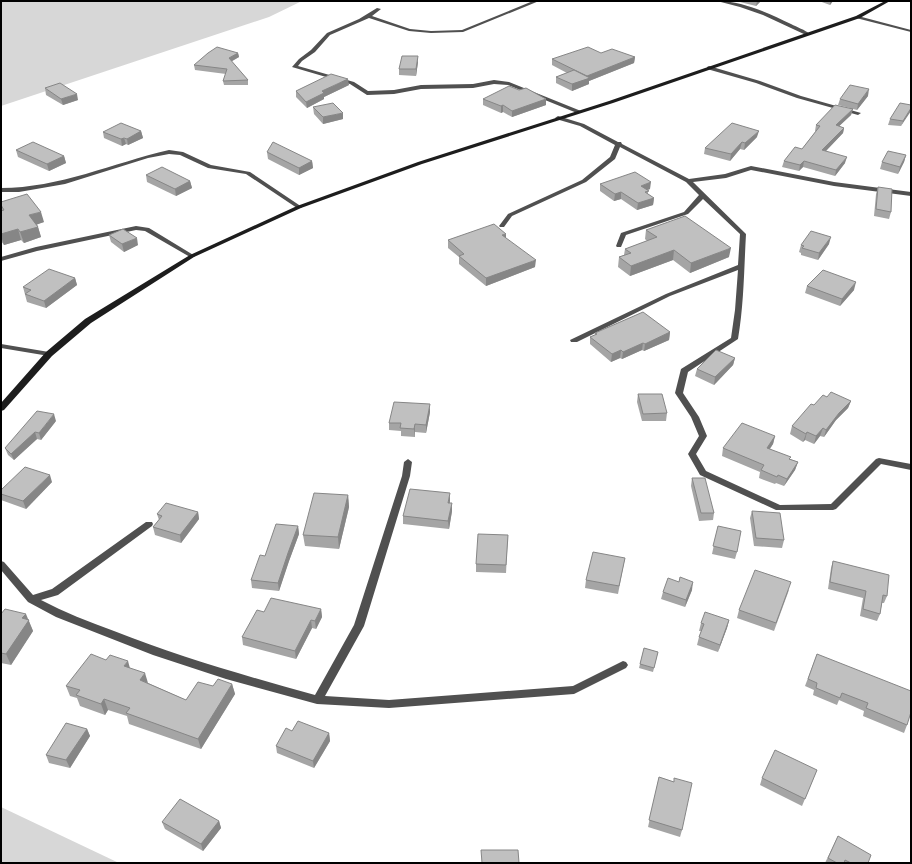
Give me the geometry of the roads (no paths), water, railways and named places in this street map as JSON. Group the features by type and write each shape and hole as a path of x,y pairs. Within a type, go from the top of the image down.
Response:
{"street":[{"path":"369,16 409,30 431,32 463,31 537,1"},
{"path":"719,1 732,3 779,20 808,34"},
{"path":"1,408 49,354 88,321 192,256 299,207 420,163 611,102 858,17 888,1"},
{"path":"379,9 369,16 329,33 312,52 298,61 295,67 352,83 367,93 394,92 420,87 473,86 494,82 509,84 579,112"},
{"path":"858,17 911,31"},
{"path":"709,68 758,82 799,97 858,113"},
{"path":"558,118 582,125 619,143 688,181 742,234 742,266 739,310 734,339 684,370 679,393 695,416 703,436 692,454 702,473 779,508 833,507 879,461 911,467"},
{"path":"502,226 510,215 584,181 613,158 619,143"},
{"path":"1,190 19,190 65,182 147,156 169,152 181,153 210,167 248,173 299,207"},
{"path":"688,181 726,176 751,168 834,184 911,194"},
{"path":"619,246 623,234 686,213 703,195"},
{"path":"1,259 36,249 136,228 147,229 192,256"},
{"path":"574,340 668,295 742,266"},
{"path":"1,346 49,354"},
{"path":"317,700 359,626 406,476 408,462"},
{"path":"31,599 56,592 148,524"},
{"path":"1,564 31,599 58,614 152,651 317,700 389,704 574,690 623,665"}]}
